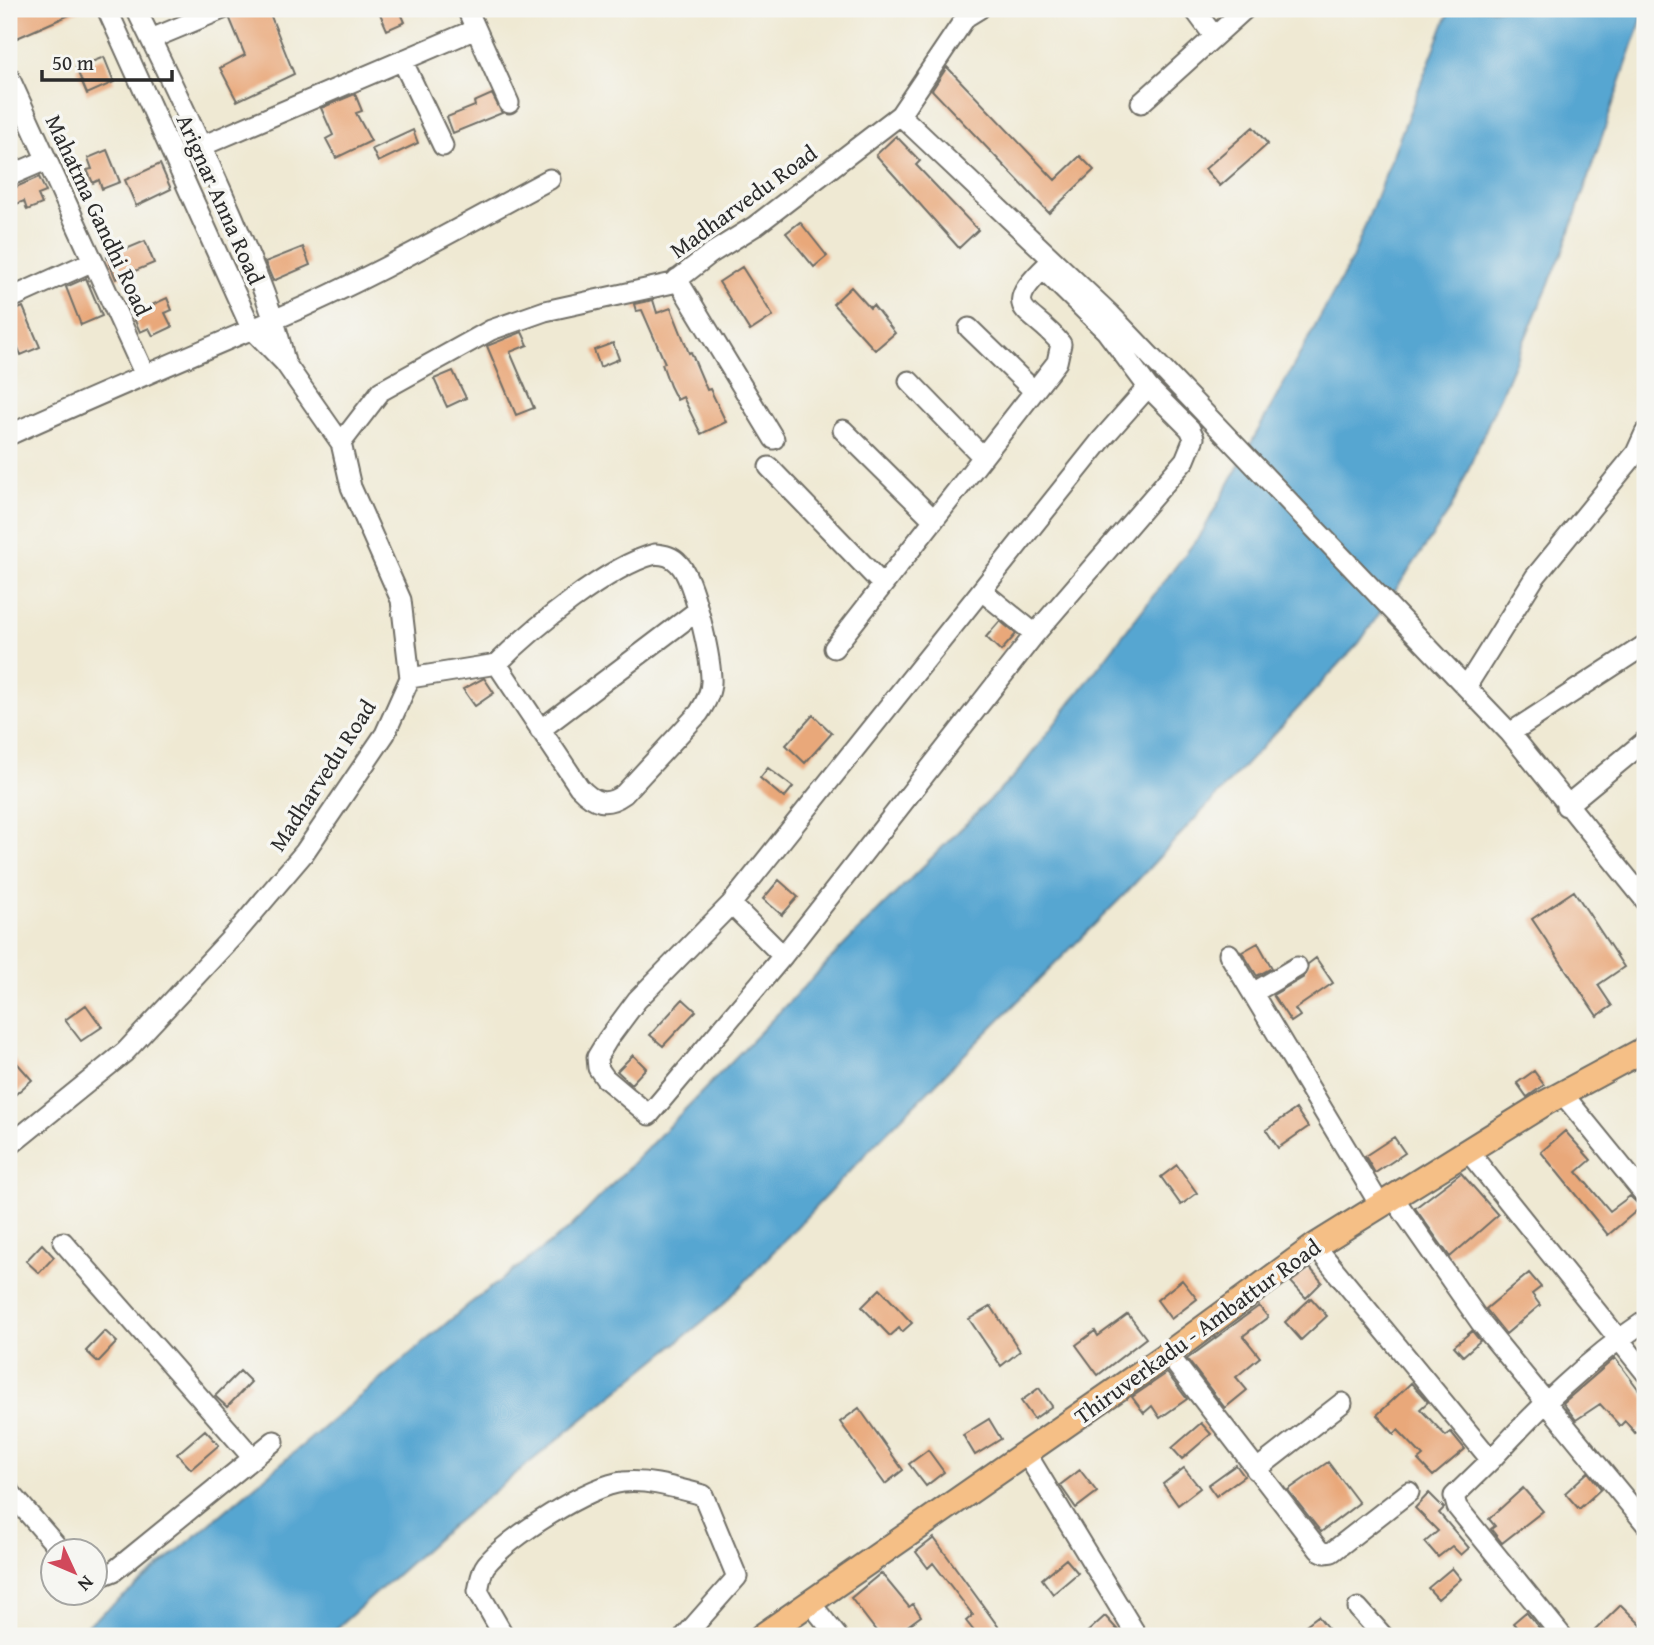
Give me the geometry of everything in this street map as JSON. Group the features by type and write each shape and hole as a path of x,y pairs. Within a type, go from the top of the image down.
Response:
{"main road":[{"name":"Thiruverkadu - Ambattur Road","path":"762,1636 1168,1354 1315,1246 1562,1093 1645,1049"}],"street":[{"name":"Arignar Anna Road","path":"107,9 251,328 285,363 341,443"},
{"name":"Arignar Anna Road","path":"136,9 202,146 276,319 285,363"},
{"path":"151,39 223,9"},
{"path":"467,9 509,103"},
{"path":"1194,9 1214,36"},
{"path":"1141,103 1245,9"},
{"name":"Madharvedu Road","path":"341,443 381,391 426,363 491,330 545,311 677,279 755,226 900,116 968,12"},
{"path":"202,146 476,29"},
{"path":"402,62 443,146"},
{"name":"Mahatma Gandhi Road","path":"9,77 144,373"},
{"path":"900,116 1050,263 1110,314 1416,634 1510,733 1566,806 1644,895"},
{"path":"9,176 46,159"},
{"path":"9,435 144,373 276,319 421,249 550,179"},
{"path":"9,299 93,261"},
{"path":"1050,263 1047,273 1106,331 1148,387 1190,429 1194,438 1185,460 1035,634 783,956 649,1115 605,1078 598,1068 597,1057 608,1039 636,1000 731,904 1103,438 1148,387"},
{"path":"834,648 1057,362 1062,348 1056,338 1023,309 1021,300 1024,287 1050,263"},
{"path":"677,279 774,439"},
{"path":"970,328 1034,391"},
{"path":"909,382 983,457"},
{"path":"843,430 934,520"},
{"path":"1466,687 1535,578 1641,457 1645,433"},
{"path":"341,443 351,487 401,600 410,678 496,664 535,629 638,558 668,555 681,565 692,584 711,678 708,698 699,713 624,794 613,802 600,803 589,798 496,664"},
{"path":"769,467 883,585"},
{"path":"982,591 1035,634"},
{"path":"540,730 697,611"},
{"path":"1510,733 1645,645"},
{"name":"Madharvedu Road","path":"9,1146 125,1052 236,933 304,853 326,821 384,734 410,678"},
{"path":"1566,806 1645,741"},
{"path":"731,904 783,956"},
{"path":"1228,954 1387,1201 1481,1324 1645,1523"},
{"path":"1253,993 1297,967"},
{"path":"1562,1093 1645,1195"},
{"path":"1468,1151 1645,1372"},
{"path":"63,1242 253,1458"},
{"path":"1315,1246 1491,1460"},
{"path":"1562,1636 1457,1507 1454,1496 1544,1402 1617,1340 1645,1321"},
{"path":"1168,1354 1319,1550 1332,1552 1409,1492"},
{"path":"1256,1470 1342,1403"},
{"path":"108,1573 274,1441"},
{"path":"1026,1453 1137,1636"},
{"path":"504,1636 478,1591 485,1566 525,1532 574,1499 623,1482 673,1487 703,1495 737,1577 685,1636"},
{"path":"9,1491 48,1536"},
{"path":"811,1604 837,1636"},
{"path":"1359,1608 1383,1636"}],"water":[{"path":"1450,9 1645,9 1564,249 1451,509 1359,643 1123,896 876,1143 723,1305 449,1528 328,1636 73,1636 133,1589 468,1305 570,1228 852,937 1016,774 1203,531 1352,259"}],"building":[{"path":"10,9 83,9 17,38"},
{"path":"235,9 268,9 294,74 237,101 220,68 245,55 230,19"},
{"path":"378,9 399,9 405,22 387,30"},
{"path":"104,57 114,82 87,94 76,68"},
{"path":"947,67 1055,180 1080,156 1094,170 1049,213 932,90"},
{"path":"355,94 362,111 356,113 371,141 336,158 326,139 333,135 321,108"},
{"path":"492,94 502,113 453,133 447,117 475,106 474,102"},
{"path":"1253,127 1268,144 1220,186 1205,169"},
{"path":"413,130 418,143 378,162 372,149"},
{"path":"896,136 920,161 916,165 978,230 959,248 876,155"},
{"path":"107,150 120,182 102,189 99,180 93,183 87,170 92,169 88,158"},
{"path":"160,164 171,189 136,206 125,180"},
{"path":"39,177 46,192 38,195 42,204 27,210 24,201 14,205 9,190"},
{"path":"800,222 827,256 814,267 786,233"},
{"path":"145,241 154,263 116,279 107,257"},
{"path":"303,247 310,265 273,281 265,262"},
{"path":"742,267 773,316 750,331 719,282"},
{"path":"86,278 102,316 81,325 66,287"},
{"path":"851,287 870,308 873,305 895,333 875,350 833,304"},
{"path":"167,298 172,310 165,313 172,327 153,336 149,328 140,332 132,314"},
{"path":"653,300 657,313 671,308 689,353 691,352 707,390 710,389 726,422 701,434 683,397 677,400 670,386 662,364 665,363 642,310 636,311 634,304"},
{"path":"23,307 40,347 21,355 9,327 9,313"},
{"path":"522,332 528,345 510,352 534,408 516,415 487,346"},
{"path":"613,343 619,359 600,367 594,350"},
{"path":"453,371 466,398 447,407 434,379"},
{"path":"1000,621 1016,634 1001,651 986,637"},
{"path":"484,678 494,693 475,706 463,689"},
{"path":"813,715 832,733 805,763 786,745"},
{"path":"768,768 793,787 784,798 760,778"},
{"path":"779,880 798,897 782,915 763,899"},
{"path":"1574,891 1624,967 1598,985 1612,1006 1597,1016 1532,919"},
{"path":"1258,943 1272,968 1257,976 1242,952"},
{"path":"1316,958 1333,983 1295,1009 1300,1016 1291,1022 1273,995 1304,977 1308,964"},
{"path":"683,999 696,1011 663,1046 650,1035"},
{"path":"86,1005 102,1027 81,1041 65,1020"},
{"path":"9,1054 32,1080 9,1100"},
{"path":"633,1055 646,1068 631,1084 617,1071"},
{"path":"1534,1071 1544,1085 1527,1097 1517,1083"},
{"path":"1296,1109 1308,1127 1278,1148 1266,1130"},
{"path":"1565,1131 1591,1160 1577,1172 1610,1211 1630,1196 1641,1207 1608,1235 1541,1152"},
{"path":"1394,1137 1405,1153 1375,1173 1365,1156"},
{"path":"1177,1165 1197,1193 1181,1205 1161,1177"},
{"path":"1461,1173 1498,1215 1450,1257 1415,1208"},
{"path":"42,1244 54,1257 39,1273 26,1261"},
{"path":"1310,1268 1322,1282 1306,1298 1291,1282"},
{"path":"1529,1273 1541,1287 1532,1294 1540,1305 1506,1334 1486,1309"},
{"path":"1182,1280 1197,1299 1171,1319 1157,1300"},
{"path":"880,1289 912,1323 902,1332 899,1328 890,1336 862,1307"},
{"path":"1311,1298 1327,1316 1301,1340 1285,1322"},
{"path":"991,1306 1020,1351 1001,1366 969,1319"},
{"path":"1259,1306 1268,1317 1243,1336 1260,1357 1236,1377 1247,1390 1225,1408 1187,1359"},
{"path":"1128,1314 1146,1338 1098,1375 1076,1345 1095,1331 1098,1336"},
{"path":"105,1331 117,1342 98,1362 86,1351"},
{"path":"1472,1331 1480,1341 1463,1356 1454,1346"},
{"path":"1615,1358 1645,1398 1645,1424 1635,1433 1625,1421 1620,1426 1600,1404 1576,1420 1563,1403"},
{"path":"240,1371 251,1382 227,1407 215,1396"},
{"path":"1167,1373 1187,1399 1160,1418 1152,1406 1144,1413 1132,1397"},
{"path":"1411,1383 1428,1402 1420,1409 1446,1436 1451,1432 1465,1449 1433,1476 1418,1460 1423,1456 1398,1430 1394,1434 1377,1415"},
{"path":"1039,1388 1052,1406 1034,1419 1021,1401"},
{"path":"859,1408 903,1470 885,1484 840,1422"},
{"path":"989,1419 1001,1439 975,1455 963,1435"},
{"path":"1201,1423 1211,1434 1182,1459 1172,1448"},
{"path":"205,1430 219,1445 191,1469 177,1454"},
{"path":"928,1450 944,1472 926,1486 909,1464"},
{"path":"1328,1462 1359,1503 1321,1532 1288,1490"},
{"path":"1236,1465 1244,1476 1216,1496 1208,1485"},
{"path":"1184,1468 1200,1488 1178,1505 1163,1484"},
{"path":"1080,1470 1097,1492 1076,1508 1060,1485"},
{"path":"1588,1472 1601,1489 1579,1509 1565,1493"},
{"path":"1523,1488 1543,1511 1502,1543 1491,1529 1495,1526 1489,1519"},
{"path":"1429,1493 1444,1508 1439,1513 1469,1548 1461,1555 1452,1546 1438,1557 1425,1542 1438,1531 1415,1508"},
{"path":"934,1538 1005,1636 978,1636 966,1621 973,1615 933,1563 928,1568 916,1552"},
{"path":"1066,1559 1078,1573 1053,1594 1042,1579"},
{"path":"1452,1568 1461,1579 1438,1599 1428,1588"},
{"path":"881,1573 909,1607 913,1604 921,1616 894,1636 880,1636 851,1598"},
{"path":"1621,1605 1642,1626 1632,1636 1589,1636"},
{"path":"1526,1612 1546,1636 1524,1636 1513,1623"},
{"path":"1105,1616 1123,1636 1083,1636"},
{"path":"1318,1616 1334,1636 1308,1636 1302,1628"}]}
